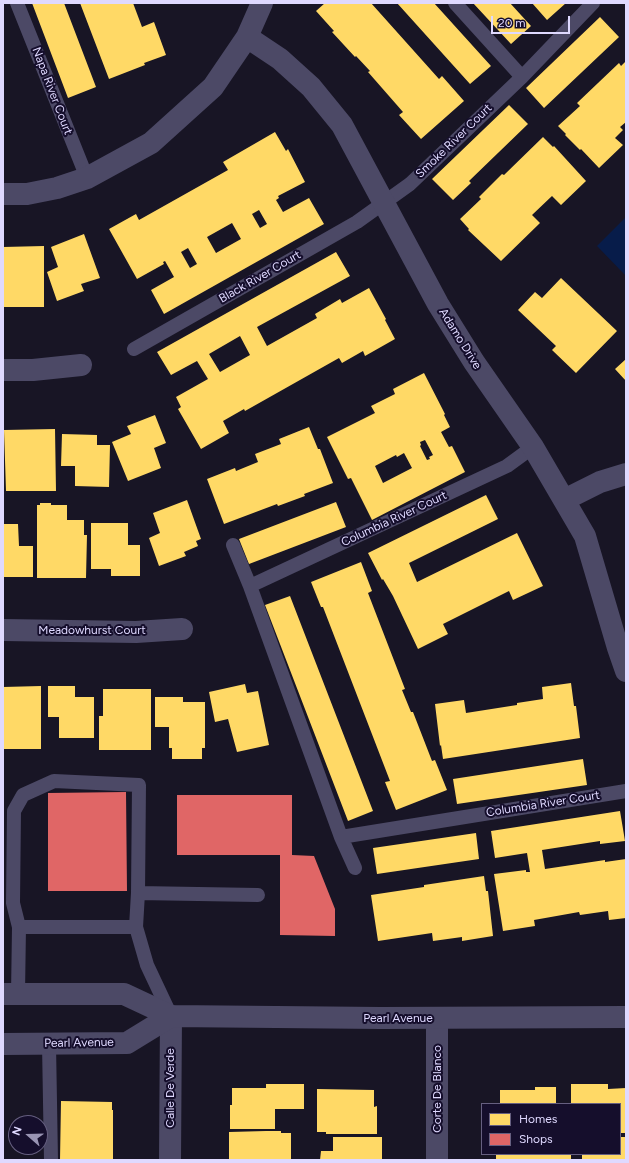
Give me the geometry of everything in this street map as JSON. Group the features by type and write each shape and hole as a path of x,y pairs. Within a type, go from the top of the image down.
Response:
{"street":[{"path":"3,194 27,194 57,188 87,178 151,143 213,87 247,37 262,3"},
{"name":"Adamo Drive","path":"247,37 280,59 311,87 342,125 438,304 474,362 533,447 585,536 622,647 626,671"},
{"path":"3,370 33,370 81,365"},
{"path":"564,500 600,482 626,474"},
{"name":"Meadowhurst Court","path":"3,630 136,632 182,629"},
{"name":"Pearl Avenue","path":"10,994 124,994 171,1016 437,1018 626,1017"},
{"name":"Pearl Avenue","path":"3,1044 127,1042 171,1016"},
{"name":"Calle De Verde","path":"170,1160 171,1016"},
{"name":"Corte De Blanco","path":"437,1018 437,1160"}],"lane":[{"name":"Napa River Court","path":"17,3 87,178"},
{"path":"454,3 522,77"},
{"name":"Smoke River Court","path":"383,203 410,184 522,77 593,3"},
{"name":"Black River Court","path":"134,349 357,222 383,203"},
{"name":"Columbia River Court","path":"250,586 507,466 533,447"},
{"path":"233,545 250,586 341,837 355,868"},
{"path":"10,994 19,927 13,903 14,812 23,795 54,781 139,785 138,893 136,927 147,965 171,1016"},
{"name":"Columbia River Court","path":"341,837 626,791"},
{"path":"138,893 258,895"},
{"path":"19,927 136,927"},
{"path":"49,1044 51,1160"}],"water":[{"path":"626,217 626,276 597,246"}],"building: Homes":[{"path":"32,3 64,3 96,87 68,98"},
{"path":"80,3 133,3 142,27 154,22 166,55 109,79"},
{"path":"325,3 371,3 439,79 442,76 464,101 421,139 399,115 403,112 368,72 370,71 332,32 334,31 316,11"},
{"path":"397,3 434,3 491,66 470,84"},
{"path":"473,3 510,3 531,26 511,44"},
{"path":"532,3 566,3 547,20"},
{"path":"600,17 619,37 544,108 526,88"},
{"path":"626,61 626,122 620,127 623,130 615,138 623,145 599,168 565,135 566,134 558,126 580,106 577,103 619,63 621,66"},
{"path":"509,105 528,124 469,181 471,183 453,200 432,179"},
{"path":"275,132 286,151 288,149 305,182 278,196 279,198 276,200 283,212 309,198 324,224 164,314 151,290 174,277 165,261 163,262 164,264 137,279 109,229 136,214 139,220 228,170 223,162","holes":["259,210 267,224 260,228 252,214","232,223 241,239 216,253 207,237","188,248 197,264 190,268 181,252"]},
{"path":"543,137 553,147 554,146 586,181 561,205 552,196 532,215 540,223 501,261 468,230 469,229 460,219 481,199 479,197 502,174 504,175"},
{"path":"84,234 100,278 81,284 84,291 57,301 47,272 58,267 51,247"},
{"path":"44,246 44,307 3,307 3,247"},
{"path":"336,252 350,276 257,327 267,346 317,318 315,314 340,299 342,303 369,288 395,339 365,356 363,351 342,363 339,358 245,411 244,409 223,421 229,433 201,449 178,409 181,407 176,397 208,379 197,361 171,375 157,352","holes":["240,336 250,355 220,372 209,354"]},
{"path":"561,278 617,331 576,373 552,350 556,346 518,310 535,292 542,298"},
{"path":"626,359 626,381 615,369"},
{"path":"424,373 450,427 441,432 449,447 452,446 465,472 372,520 351,478 348,479 327,437 375,413 371,406 395,394 393,389","holes":["425,440 433,455 427,460 420,446 420,442","404,453 412,468 383,483 375,466 396,455 397,457"]},
{"path":"155,415 166,443 154,448 161,468 128,481 112,442 131,434 127,426"},
{"path":"309,427 318,449 320,449 333,483 304,494 305,496 278,506 277,504 224,524 207,479 235,468 236,471 258,462 255,454 281,444 279,439"},
{"path":"55,429 56,491 6,491 4,430"},
{"path":"62,434 97,435 97,445 110,445 109,487 75,486 75,466 61,466"},
{"path":"486,495 498,519 409,563 417,582 517,533 543,586 513,600 509,591 443,624 448,634 418,649 393,596 383,579 382,580 368,553"},
{"path":"187,500 201,539 196,541 198,546 184,552 186,556 159,566 149,538 160,533 153,513"},
{"path":"336,502 346,527 249,564 239,539"},
{"path":"40,503 67,505 67,520 84,520 84,535 87,535 86,578 37,578 37,505 40,505"},
{"path":"91,523 128,523 128,545 140,545 140,576 111,576 111,569 91,569"},
{"path":"3,524 18,524 19,546 33,546 33,577 3,577"},
{"path":"361,562 372,591 368,593 405,689 402,690 411,712 413,712 432,761 435,760 447,790 396,810 385,782 390,781 323,607 321,607 311,582"},
{"path":"290,596 373,811 348,821 265,605"},
{"path":"571,683 574,706 576,706 580,738 443,759 435,704 464,700 466,713 517,705 517,703 543,699 542,687"},
{"path":"245,684 247,693 258,691 269,745 237,752 228,719 215,722 209,692"},
{"path":"41,686 41,749 3,749 3,687"},
{"path":"48,686 75,686 75,697 94,697 94,738 59,738 59,717 48,717"},
{"path":"103,689 151,689 151,750 99,750 99,716 103,716"},
{"path":"155,697 183,697 183,702 205,702 205,748 202,748 202,759 172,759 172,748 169,748 169,727 155,727"},
{"path":"583,759 587,785 457,804 453,779"},
{"path":"620,811 625,841 600,844 600,841 542,850 545,869 605,860 605,862 626,859 626,918 609,920 608,911 580,915 579,912 534,920 535,926 503,931 494,874 526,870 526,872 530,872 527,853 495,858 491,831"},
{"path":"476,833 479,859 377,874 373,848"},
{"path":"484,876 486,891 488,891 493,936 462,941 462,937 433,941 432,933 378,941 371,895"},
{"path":"266,1084 304,1084 304,1109 275,1109 275,1129 230,1129 232,1088 266,1088"},
{"path":"571,1084 608,1084 608,1089 626,1088 625,1133 621,1133 621,1103 571,1103"},
{"path":"535,1087 556,1087 556,1103 500,1103 500,1090 535,1090"},
{"path":"317,1089 374,1090 374,1107 377,1106 377,1134 326,1134 326,1132 317,1132"},
{"path":"61,1101 112,1102 113,1160 60,1160"},
{"path":"281,1131 281,1133 291,1133 291,1160 229,1160 229,1132"},
{"path":"333,1137 382,1137 382,1160 320,1160 321,1151 333,1151"},
{"path":"621,1137 626,1137 626,1160 582,1160 582,1155 621,1155"},
{"path":"496,1155 571,1155 571,1160 496,1160"}],"building: Shops":[{"path":"126,792 127,891 48,891 48,793"},
{"path":"177,795 292,795 292,855 314,856 335,909 335,936 280,935 280,855 177,855"}]}
